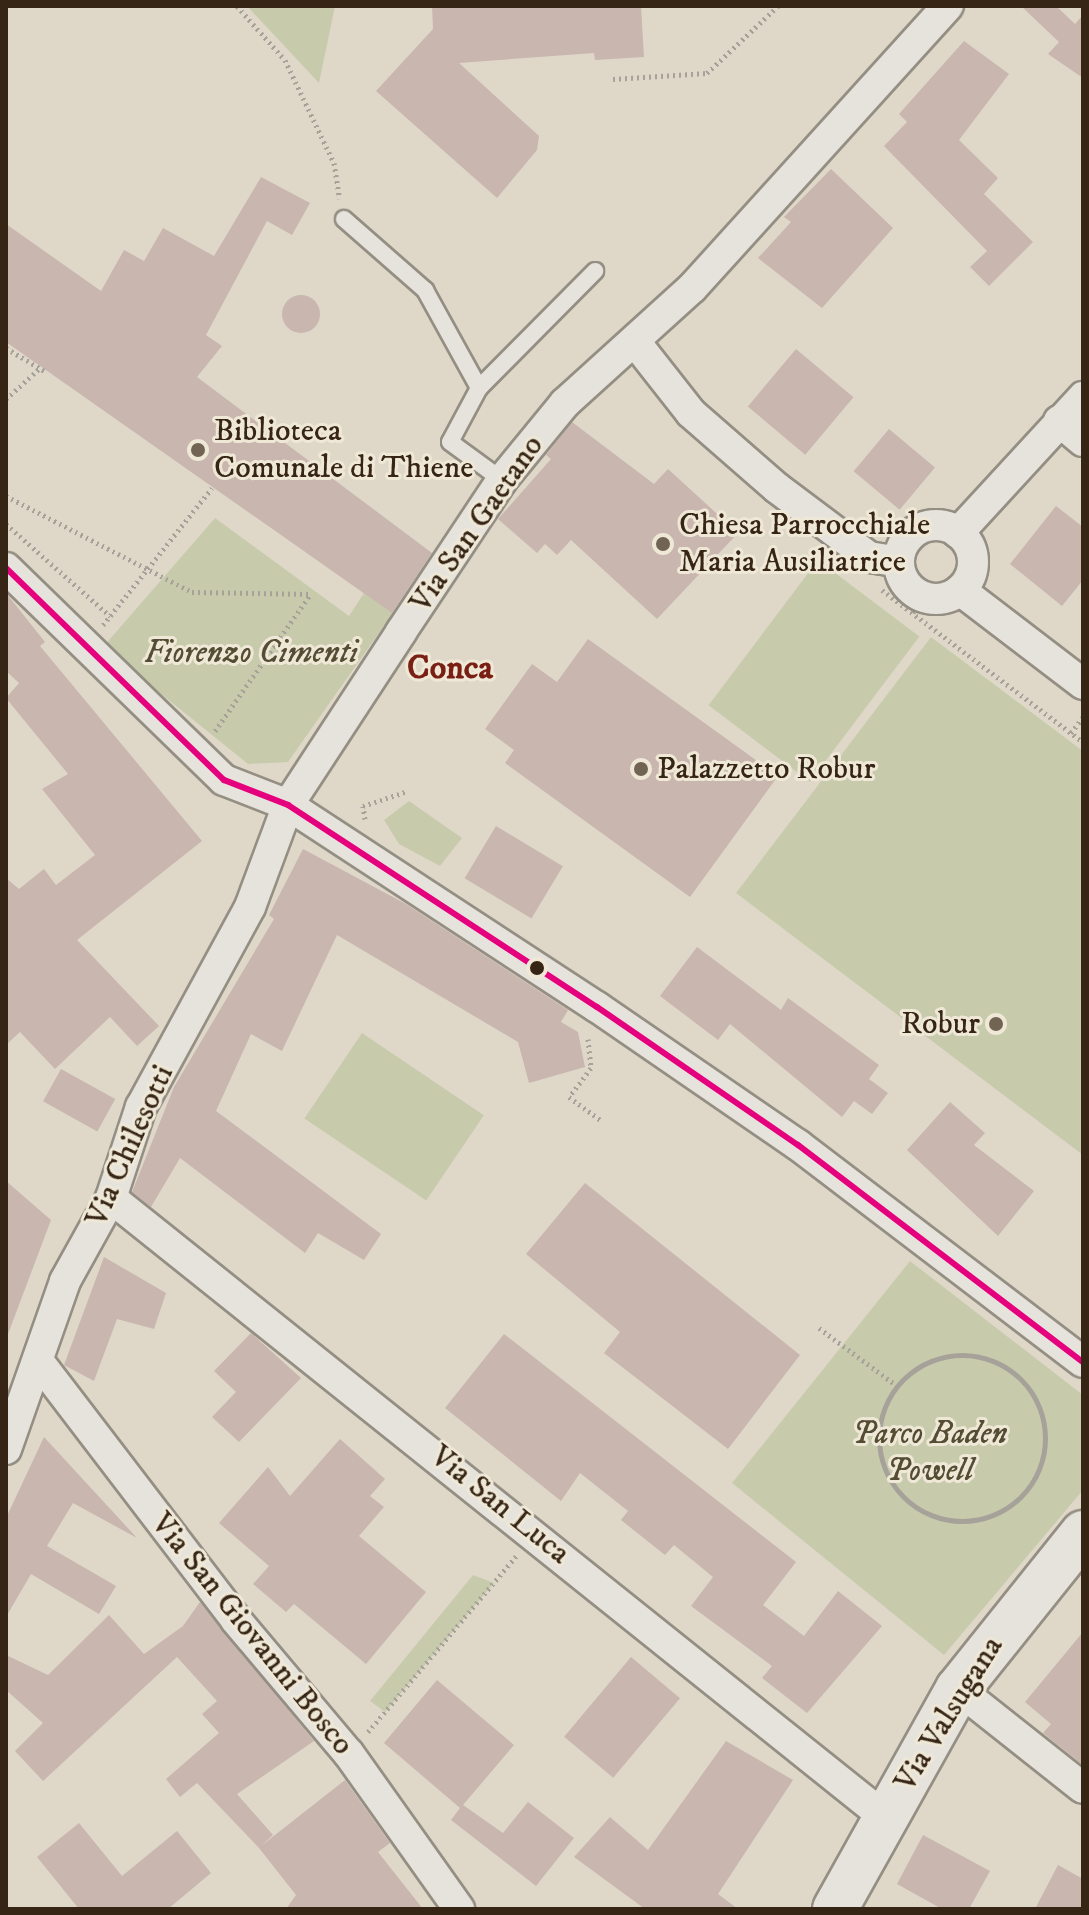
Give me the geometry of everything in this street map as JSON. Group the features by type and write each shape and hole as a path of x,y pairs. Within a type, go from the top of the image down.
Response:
{"main road":[{"name":"Via Valsugana","path":"835,1909 958,1689 1083,1533"}],"street":[{"name":"Via San Gaetano","path":"288,805 502,480 565,403 636,343 948,6"},
{"path":"636,343 691,413 777,488 869,557 899,562"},
{"path":"958,533 1083,397"},
{"path":"1059,421 1083,441"},
{"path":"937,526 958,533 973,561 960,590 918,605 905,583 899,562 915,532 937,526"},
{"path":"6,568 194,757 243,793 288,805 798,1145 1083,1362"},
{"path":"960,590 1083,684"},
{"name":"Via Chilesotti","path":"6,1449 65,1281 111,1198 141,1107 250,907 288,805"},
{"name":"Via San Luca","path":"111,1198 536,1533 886,1818"},
{"name":"Via San Giovanni Bosco","path":"39,1362 236,1620 349,1754 459,1909"},
{"path":"958,1689 1083,1788"}],"lane":[{"path":"344,219 425,290 479,388"},
{"path":"502,480 450,442 479,388 595,271"}],"path":[{"path":"237,6 285,60 334,163 344,219"},
{"path":"613,79 707,73 778,6"},
{"path":"6,348 43,370 6,399"},
{"path":"70,635 84,624 97,633 212,488"},
{"path":"6,496 92,537 144,573 192,592 311,594 212,735"},
{"path":"6,524 110,616"},
{"path":"1071,733 1083,717"},
{"path":"356,850 367,828 363,806 408,791"},
{"path":"588,1032 591,1068 569,1097 601,1120"},
{"path":"819,1328 897,1386"},
{"path":"937,1358 987,1358 1009,1369 1034,1397 1046,1432 1035,1480 1009,1507 975,1521 950,1521 905,1500 889,1480 879,1444 884,1408 897,1386 937,1358"},
{"path":"349,1754 536,1533"}],"green space":[{"path":"247,6 335,6 319,83"},
{"name":"Fiorenzo Cimenti","path":"215,518 349,616 364,593 393,613 288,762 248,764 103,647"},
{"path":"818,560 919,636 810,782 708,705"},
{"name":"Robur","path":"931,637 1083,751 1083,1155 736,893"},
{"path":"409,801 462,838 440,866 399,844 384,820"},
{"path":"362,1033 484,1115 426,1201 304,1118"},
{"name":"Parco Baden Powell","path":"910,1261 1083,1395 1083,1490 944,1655 732,1483"},
{"path":"473,1575 494,1583 385,1712 370,1701"}],"building":[{"path":"432,6 641,6 644,57 595,60 594,53 459,63 539,136 537,150 497,198 376,91 433,29"},
{"path":"1021,6 1056,6 1075,24 1083,15 1083,78 1048,54 1059,42"},
{"path":"964,41 1009,74 959,140 998,178 984,194 1033,242 989,286 970,267 987,251 884,146 907,122 899,114"},
{"path":"831,169 893,228 822,308 758,258 791,222 784,217"},
{"path":"261,177 310,203 292,235 267,221 206,335 222,346 197,377 432,553 392,613 6,342 6,224 101,291 124,250 144,261 163,228 214,256"},
{"path":"301,295 314,301 320,314 314,327 301,333 288,327 282,314 288,301"},
{"path":"796,349 853,397 805,455 748,406"},
{"path":"572,422 654,484 668,469 738,533 657,619 571,540 557,555 545,544 537,553 498,519 551,459 546,455"},
{"path":"889,429 935,468 900,510 854,471"},
{"path":"1056,506 1083,527 1083,580 1062,606 1010,564"},
{"path":"6,593 45,642 40,646 202,841 77,940 159,1026 137,1046 110,1017 55,1069 20,1032 6,1045 6,878 19,889 44,869 56,885 95,855 42,789 68,774 6,698 19,683 6,671"},
{"name":"Palazzetto Robur","path":"588,639 778,776 690,897 505,763 514,750 485,729 532,664 557,682"},
{"path":"496,826 563,866 531,918 465,878"},
{"path":"303,849 406,904 568,1010 561,1022 578,1032 585,1067 529,1083 518,1042 337,935 282,1051 251,1034 216,1111 381,1234 364,1260 318,1233 305,1253 180,1158 151,1207 132,1192 174,1087 274,919 269,915"},
{"path":"697,947 781,1010 788,998 879,1065 869,1079 888,1093 872,1114 854,1101 842,1117 730,1024 718,1040 660,996"},
{"path":"61,1069 115,1099 97,1131 43,1101"},
{"path":"950,1102 985,1133 974,1145 1034,1191 998,1236 907,1150"},
{"path":"6,1181 51,1220 8,1334 6,1333"},
{"path":"585,1183 800,1355 728,1449 604,1353 620,1332 526,1254"},
{"path":"104,1257 166,1293 154,1329 117,1319 94,1381 64,1365"},
{"path":"251,1333 301,1378 239,1442 212,1417 236,1392 214,1371"},
{"path":"504,1334 796,1562 763,1605 804,1636 838,1591 882,1626 807,1713 762,1678 772,1666 691,1606 713,1577 674,1545 665,1555 621,1520 628,1511 580,1473 561,1501 445,1408"},
{"path":"44,1437 137,1538 73,1503 47,1546 116,1586 99,1614 31,1574 6,1617 6,1518"},
{"path":"340,1439 385,1479 370,1496 384,1507 359,1536 426,1592 366,1664 294,1604 286,1612 253,1584 269,1566 219,1523 268,1467 290,1496"},
{"path":"200,1602 314,1741 237,1794 273,1835 261,1846 345,1780 390,1843 378,1852 423,1909 286,1909 296,1895 259,1848 197,1783 180,1797 166,1779 219,1733 202,1714 217,1701 177,1657 43,1781 15,1751 43,1723 6,1690 6,1655 48,1675 109,1615 144,1654 183,1626"},
{"path":"1083,1632 1083,1765 1043,1733 1051,1724 1025,1702"},
{"path":"631,1657 680,1698 613,1778 564,1737"},
{"path":"437,1680 514,1745 463,1805 503,1833 528,1802 574,1838 536,1886 451,1820 460,1808 384,1743"},
{"path":"726,1741 793,1780 718,1894 738,1909 645,1909 574,1857 610,1817 648,1850"},
{"path":"79,1823 122,1876 177,1831 211,1873 168,1909 79,1909 37,1857"},
{"path":"923,1835 990,1871 969,1909 942,1909 897,1884"},
{"path":"1058,1865 1083,1879 1083,1909 1035,1909"}],"transit line":[{"path":"6,568 224,780 288,805 597,1007 798,1145 1083,1362"}],"place":[{"name":"Biblioteca Comunale di Thiene","path":"198,450"},
{"name":"Chiesa Parrocchiale Maria Ausiliatrice","path":"663,544"},
{"name":"Palazzetto Robur","path":"641,769"},
{"name":"Robur","path":"996,1024"}],"district":[{"name":"Conca","path":"450,669"}]}
